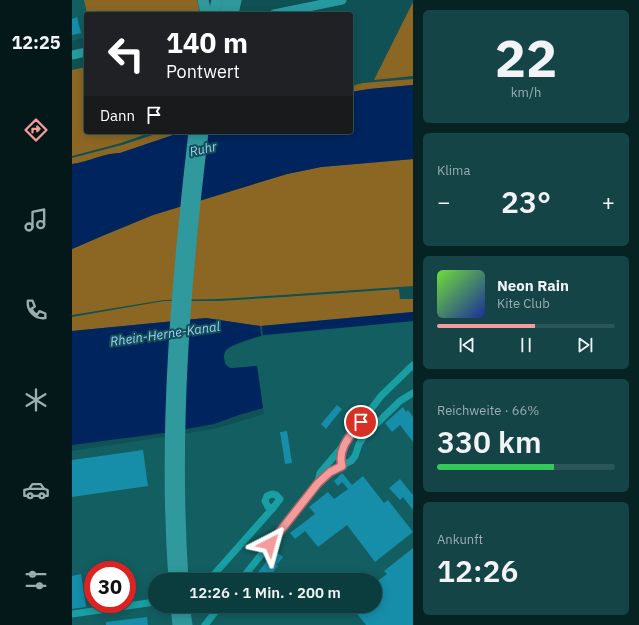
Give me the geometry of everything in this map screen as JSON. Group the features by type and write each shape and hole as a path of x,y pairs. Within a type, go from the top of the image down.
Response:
{"highway":[{"path":"203,0 206,12"},
{"path":"214,12 217,0"},
{"path":"225,12 228,0"},
{"path":"233,12 236,0"},
{"path":"174,573 170,475 174,332 184,212 194,134"},
{"path":"183,573 179,483 180,407 189,268 203,134"},
{"path":"177,613 178,625"},
{"path":"185,613 187,625"}],"main road":[{"path":"284,12 342,0"},
{"path":"72,55 84,52"}],"street":[{"path":"318,483 320,473 344,445 370,410 395,382 413,365"},
{"path":"247,573 318,483 330,472 352,461 362,440 369,430 400,401 413,393"},
{"path":"342,466 340,457 344,445"},
{"path":"215,573 272,508"},
{"path":"72,614 148,603"},
{"path":"205,625 214,613"}],"shaded area":[{"path":"72,0 84,0 87,12 84,12 84,40 82,38 72,41"},
{"path":"84,0 197,0 199,8 199,12 87,12"},
{"path":"413,2 413,76 374,80"},
{"path":"84,67 84,134 146,134 121,143 72,156 72,70"},
{"path":"413,79 413,85 353,92 353,86 363,83"},
{"path":"156,134 176,134 120,153 108,154 72,164 72,158 122,145"},
{"path":"413,159 413,286 219,299 164,300 72,315 72,249 153,215 287,174 321,167"},
{"path":"399,289 400,299 413,299 413,312 260,326 206,318 72,331 72,317 164,301 219,301"},
{"path":"413,321 413,625 72,625 72,451 214,429 264,414 257,366 232,368 227,366 224,356 225,350 261,336"}],"water":[{"name":"Ruhr","path":"413,85 413,159 321,167 287,174 153,215 72,249 72,164 108,154 120,153 176,134 353,134 353,92"},
{"path":"413,312 413,321 263,335 262,326"},
{"name":"Rhein-Herne-Kanal","path":"206,318 260,326 261,336 241,342 227,349 224,360 226,365 230,368 257,366 263,408 214,424 164,433 72,445 72,331"}],"building":[{"path":"77,17 81,33 72,35 72,19"},
{"path":"337,405 342,409 326,429 321,424"},
{"path":"403,407 406,412 408,410 413,417 413,442 400,425 392,432 385,423"},
{"path":"287,431 292,463 285,464 280,432"},
{"path":"143,450 148,486 72,497 72,460"},
{"path":"342,473 352,485 363,476 384,503 388,500 413,532 375,562 347,525 318,547 305,531 295,539 290,533 315,514 309,507 328,492 334,499 348,489 342,482 338,486 334,481"},
{"path":"400,479 413,495 413,510 403,497 400,500 389,488"},
{"path":"413,548 413,625 366,625 357,613 382,613 382,578 387,574 384,571"},
{"path":"276,552 283,557 272,573 257,573 266,562 270,560"},
{"path":"81,574 84,594 84,607 72,609 72,576"},
{"path":"147,617 148,625 106,625 106,622"}],"route":[{"path":"270,544 318,483 335,468 342,466 340,457 344,445 361,422"}]}
